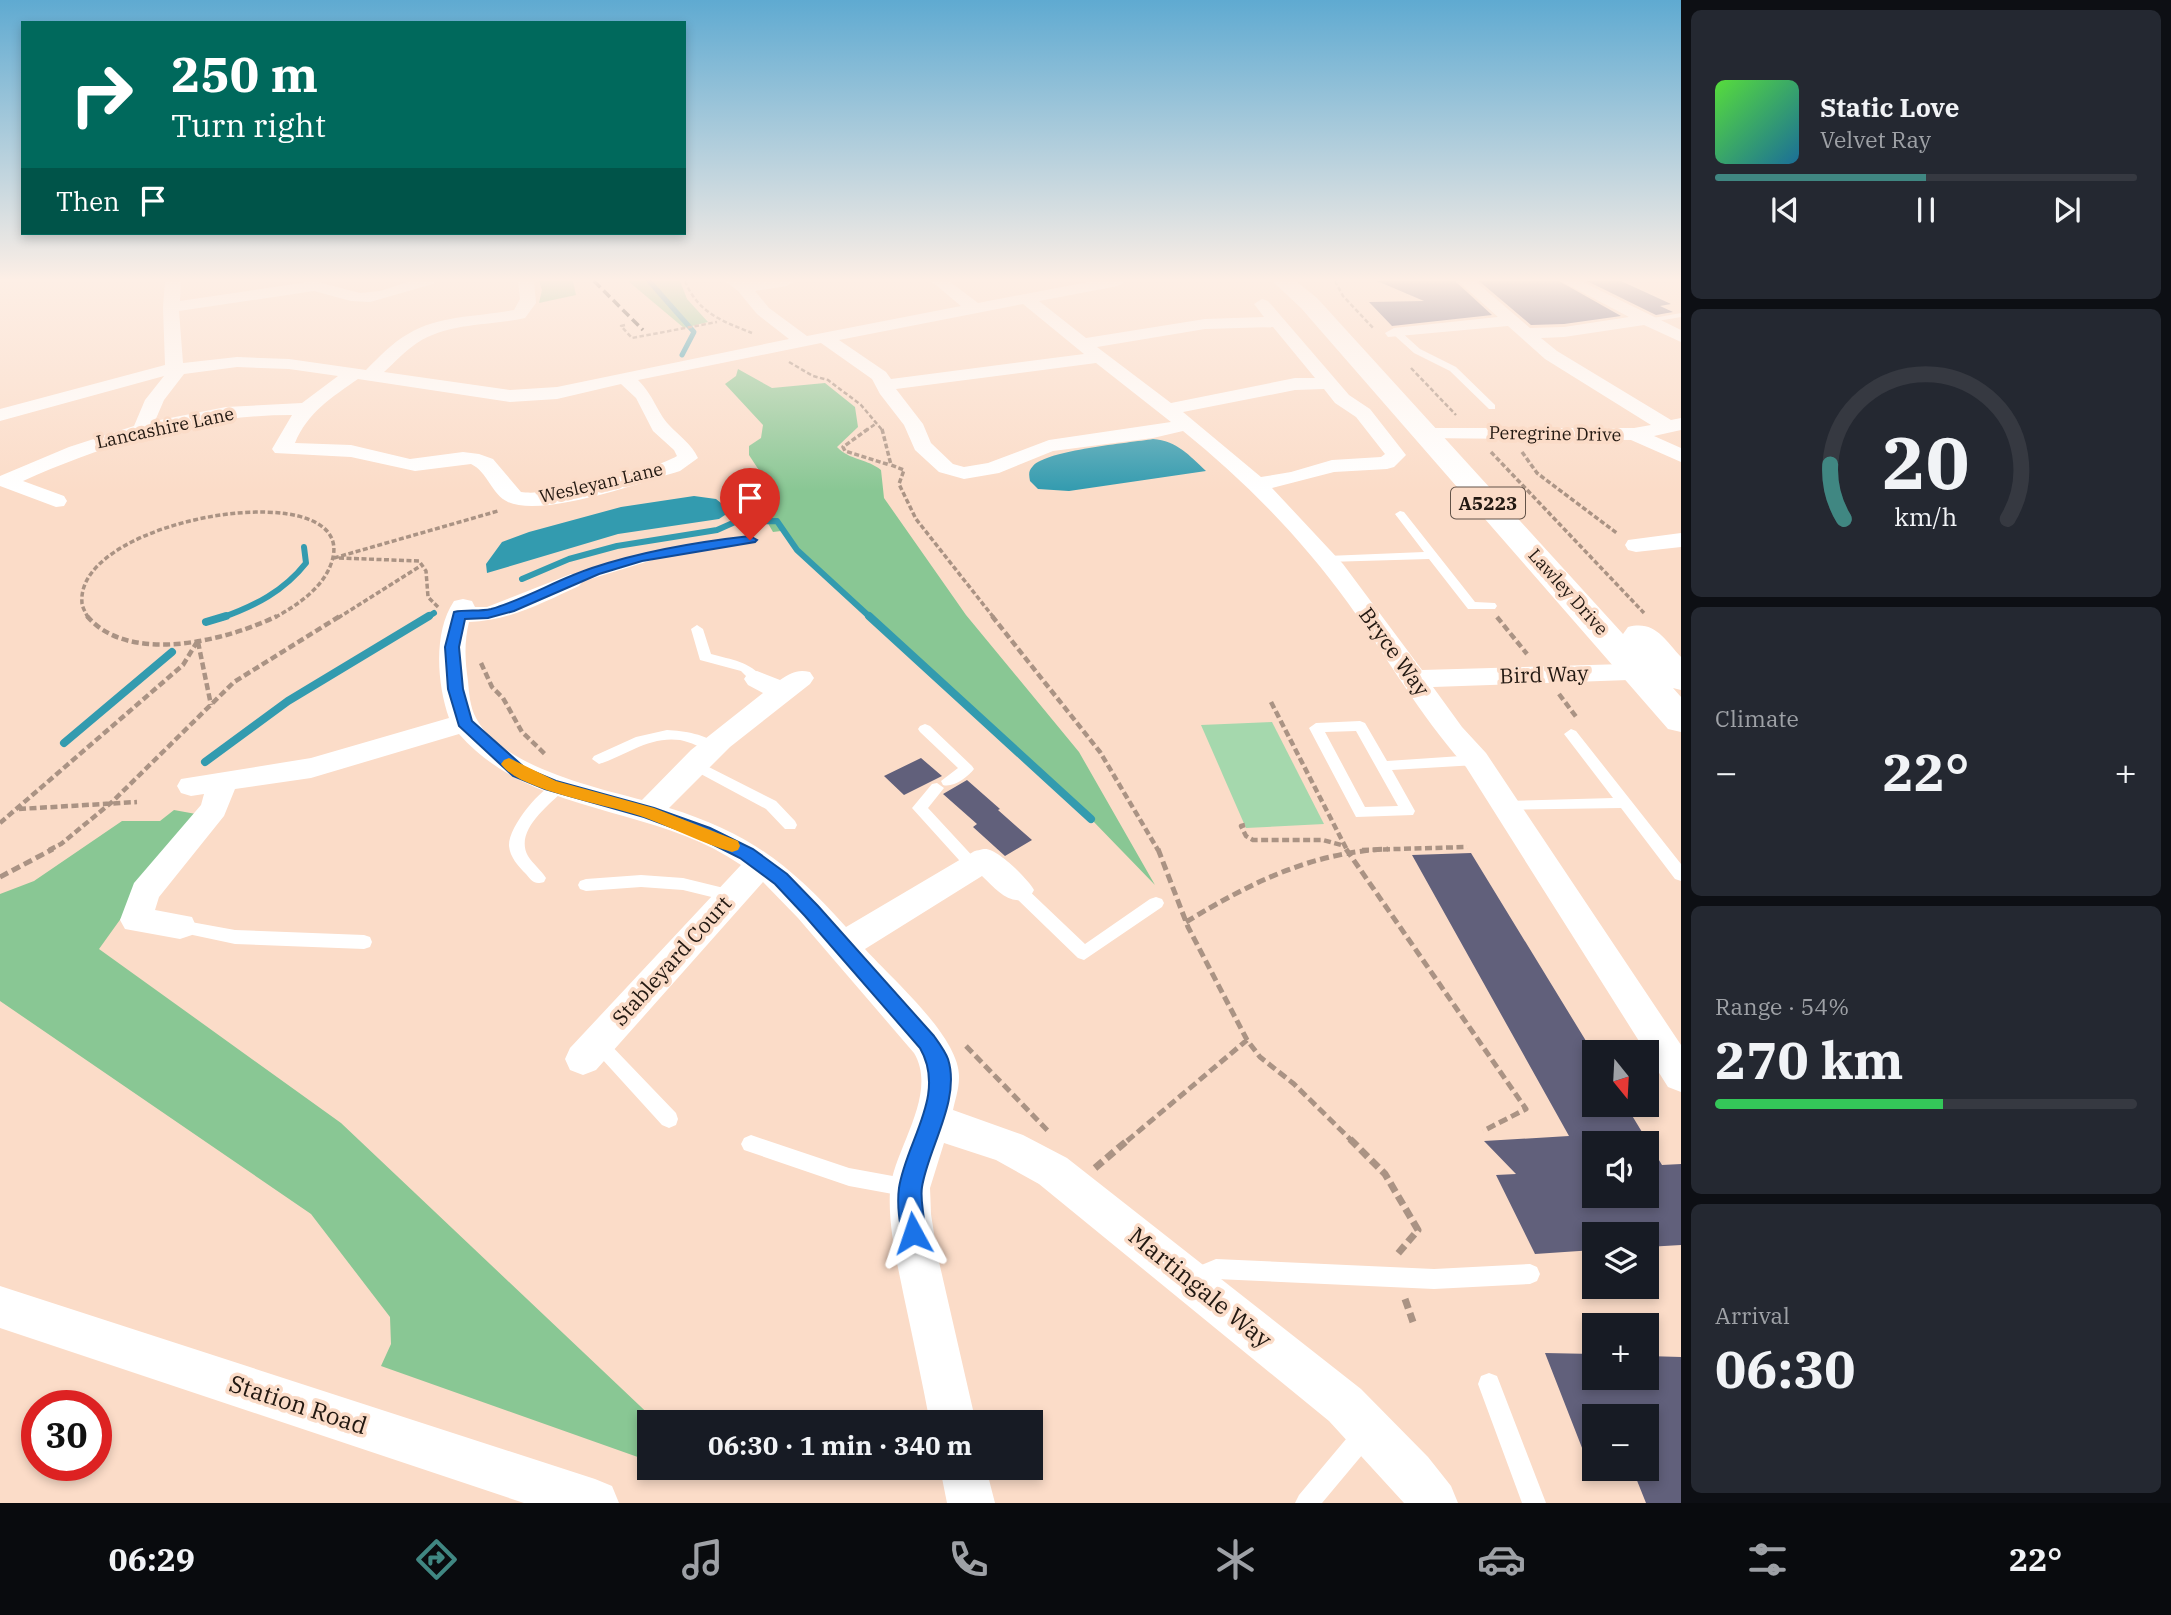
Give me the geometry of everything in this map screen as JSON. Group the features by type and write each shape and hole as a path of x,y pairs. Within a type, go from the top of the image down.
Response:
{"main road":[{"name":"Lawley Drive","path":"1357,351 1677,675"},
{"name":"Lawley Drive","path":"1370,351 1681,720"}],"street":[{"path":"143,430 146,411 175,375 175,351"},
{"name":"Wesleyan Lane","path":"394,351 304,409 291,428 282,449 339,451 415,465 453,457 473,459 483,461 506,491 522,499 560,496 674,467 688,458 683,447 660,427 643,396 625,377"},
{"path":"0,415 110,383 176,368 263,362 510,396 556,393 757,351"},
{"path":"842,351 870,367 913,424 922,446 946,468 964,473 992,469 1049,446 1153,432 1177,417 1294,384 1329,383"},
{"path":"885,385 1084,351"},
{"name":"Bryce Way","path":"1092,351 1177,417 1255,484 1327,559 1452,734 1476,761 1681,1076"},
{"path":"1255,484 1294,478 1332,466 1383,464 1395,459 1396,453 1363,413 1342,399 1302,351"},
{"path":"1547,351 1676,426"},
{"name":"Lancashire Lane","path":"56,501 5,481 80,448 143,430 230,413 283,408 304,409"},
{"name":"Peregrine Drive","path":"1438,434 1498,438 1634,435 1676,426"},
{"path":"1634,435 1681,456"},
{"path":"1636,545 1681,540"},
{"path":"571,581 488,614 461,610 452,647 452,664 465,723 519,772 558,787 649,812 704,832 746,853 781,879 927,1042 938,1060 941,1077 932,1122 910,1188 916,1253 950,1410"},
{"path":"533,596 553,612"},
{"name":"Bird Way","path":"1413,679 1639,672 1677,675"},
{"path":"649,812 701,755 791,685 757,679"},
{"path":"191,786 311,768 465,723"},
{"path":"180,926 136,920 145,892 214,809 223,782"},
{"path":"842,946 984,860 1018,890"},
{"name":"Stableyard Court","path":"591,1051 761,864"},
{"name":"Martingale Way","path":"932,1122 979,1134 1010,1146 1053,1171 1345,1405 1411,1474 1434,1503"},
{"name":"Station Road","path":"0,1307 595,1503"},
{"path":"966,1480 971,1503"}],"lane":[{"path":"1418,351 1453,369 1492,407"},
{"path":"1400,514 1472,606 1489,606"},
{"path":"571,581 639,558 696,546 750,540"},
{"path":"1327,559 1433,555"},
{"path":"697,629 705,657 746,668 757,679"},
{"path":"1360,726 1383,766 1408,811 1361,813 1317,727 1360,726"},
{"path":"925,729 967,769 943,785 919,808 973,866"},
{"path":"599,759 637,741 665,733 690,736 701,755 771,805 790,825"},
{"path":"1571,734 1681,875"},
{"path":"1383,766 1476,761"},
{"path":"538,878 519,855 518,838 526,820 558,787"},
{"path":"1506,806 1625,803"},
{"path":"586,885 642,881 683,884 732,896"},
{"path":"1018,890 1084,953 1156,903"},
{"path":"180,926 235,937 364,942"},
{"path":"591,1051 668,1119"},
{"path":"751,1144 849,1177 910,1188"},
{"path":"1190,1280 1216,1269 1434,1279 1530,1274"},
{"path":"1489,1384 1534,1503"},
{"path":"1307,1503 1368,1430"}],"path":[{"path":"772,351 813,376 828,380 861,405 883,430 891,465"},
{"path":"877,423 843,447 845,451 904,470 900,484 916,519 1100,752 1156,844 1186,923 1247,1040 1260,1057 1294,1084 1385,1174 1418,1230 1394,1258"},
{"path":"1636,545 1537,473 1498,438 1490,452 1653,622"},
{"path":"334,558 507,509"},
{"path":"256,510 316,523 331,539 334,558 327,575 313,591 291,608 232,634 198,641 134,643 109,636 87,621 80,601 89,579 110,557 141,537 178,523 218,513 256,510"},
{"path":"334,558 419,561 429,600 447,612 461,610"},
{"path":"0,877 61,844 112,802 234,682 422,565"},
{"path":"1489,606 1531,660"},
{"path":"198,641 211,705"},
{"path":"0,822 183,665 198,641"},
{"path":"1552,685 1588,733 1571,734"},
{"path":"1271,702 1347,849 1526,1109 1483,1131"},
{"path":"18,809 137,802"},
{"path":"1245,825 1241,826 1244,833 1256,842 1325,839 1347,849"},
{"path":"1186,923 1234,893 1287,868 1347,849 1467,847"},
{"path":"1053,1171 1070,1153 1096,1168 1247,1040"},
{"path":"1404,1294 1413,1322"}],"green space":[{"path":"738,369 772,388 825,383 855,407 858,427 837,447 847,455 881,470 884,498 966,615 1079,752 1155,885 1091,819 797,550 781,531 773,532 754,499 766,481 749,455 749,446 761,438 763,425 725,384 736,376"},
{"path":"1272,722 1324,824 1246,828 1201,725"},
{"path":"174,810 196,814 99,949 341,1123 644,1410 637,1410 637,1457 381,1366 391,1344 390,1317 311,1214 0,1001 0,894 34,881 122,821 160,821"}],"water":[{"path":"1153,439 1176,446 1206,471 1069,491 1038,489 1030,481 1030,471 1041,460 1089,448"},
{"path":"694,496 716,499 731,511 719,519 618,534 487,573 486,564 502,542 621,507"}],"building":[{"path":"921,758 942,776 904,795 884,776"},
{"path":"967,780 1032,840 1005,856 973,827 977,824 943,794"},
{"path":"1471,853 1585,1040 1582,1040 1582,1117 1633,1117 1641,1131 1582,1131 1582,1208 1659,1208 1659,1160 1662,1165 1681,1164 1681,1245 1659,1246 1659,1222 1582,1222 1582,1251 1535,1254 1496,1175 1516,1174 1484,1141 1569,1136 1412,855"},
{"path":"1545,1353 1582,1354 1582,1390 1659,1390 1659,1356 1681,1357 1681,1503 1646,1503 1637,1481 1659,1481 1659,1404 1582,1404 1582,1448"}],"waterway":[{"path":"682,355 684,351"},
{"path":"522,579 569,559 617,546 717,530 735,522 777,521 797,550 871,618"},
{"path":"226,616 257,603 288,582 306,563 304,547"},
{"path":"426,618 434,613"},
{"path":"206,622 226,616"},
{"path":"221,618 226,616"},
{"path":"205,762 288,701 429,616"},
{"path":"869,616 1091,819"},
{"path":"64,743 172,652"}],"slow traffic":[{"path":"509,764 519,772 551,785 649,812 704,832 732,846"}],"route":[{"path":"750,540 696,546 639,558 547,590 509,608 488,614 459,615 452,647 456,689 465,723 519,772 551,785 649,812 704,832 746,853 761,864 781,879 811,911 927,1042 938,1060 941,1077 932,1122 910,1188 913,1233"}]}
